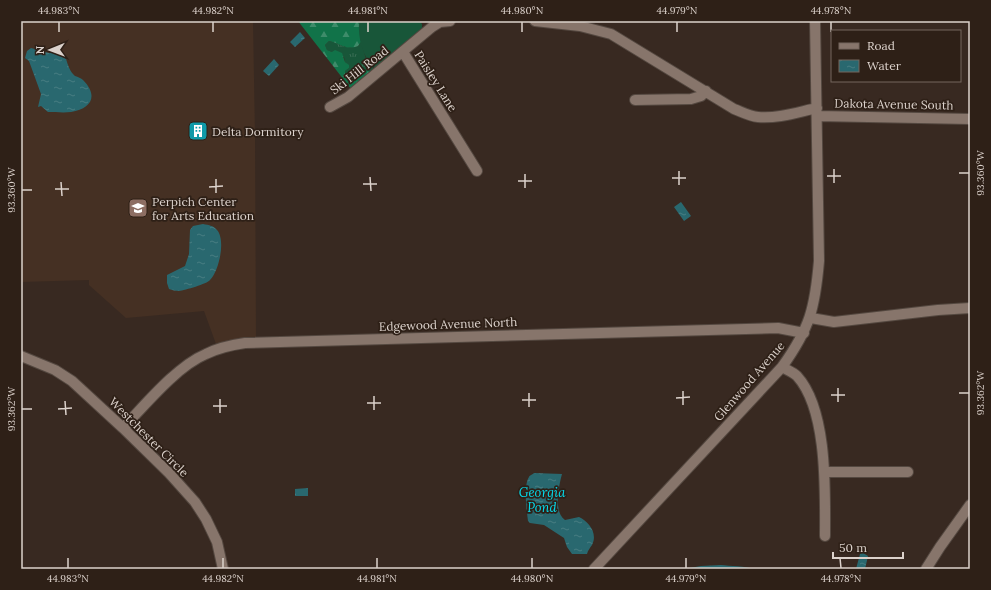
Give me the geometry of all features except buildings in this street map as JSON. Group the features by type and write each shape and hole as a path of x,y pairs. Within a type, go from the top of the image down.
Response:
{"street":[{"name":"Paisley Lane","path":"450,21 429,24 403,52 477,171"},
{"path":"535,21 580,26 611,34 734,109 749,115 758,117 817,112"},
{"name":"Glenwood Avenue","path":"594,569 782,367 804,333 815,299 819,261 815,21"},
{"name":"Ski Hill Road","path":"330,108 348,97 403,52"},
{"path":"635,100 691,99 701,96 706,91"},
{"name":"Dakota Avenue South","path":"817,112 970,119"},
{"path":"810,318 834,322 938,310 970,308"},
{"name":"Edgewood Avenue North","path":"123,428 172,378 188,364 214,350 245,343 778,328 804,333"},
{"name":"Westchester Circle","path":"21,356 52,368 64,376 123,428 169,474 201,510 214,534 221,556 223,569"},
{"path":"782,367 796,375 808,391 818,421 824,472 825,536"},
{"path":"824,472 908,472"},
{"path":"926,569 970,505"}],"shaded area":[{"name":"Perpich Center for Arts Education","path":"21,21 253,21 256,337 231,340 216,344 204,311 126,318 89,285 89,280 21,282"}],"green space":[{"path":"298,21 359,21 361,42 358,46 350,48 329,41 325,45 327,50 332,52 335,50 342,53 345,62 349,65 349,68 345,71 345,74 350,74 355,67 359,68 361,72 368,70 370,73 351,89"},
{"path":"359,21 419,21 422,24 422,28 375,69 367,59 362,47 359,34"},
{"path":"329,41 345,47 358,46 361,42 366,59 374,69 370,73 345,73 349,66 345,62 344,57 327,50 325,45"}],"water":[{"path":"300,32 305,38 295,47 290,42"},
{"path":"31,48 49,53 56,53 66,59 69,68 75,76 83,80 91,91 92,96 88,105 84,108 71,112 48,112 41,106 38,107 41,94 29,61 25,58 27,51"},
{"path":"274,59 279,65 269,76 263,71"},
{"path":"681,202 691,216 684,221 674,207"},
{"path":"203,224 216,229 220,235 221,248 219,263 213,276 208,282 191,288 179,291 169,289 167,275 185,266 189,254 190,230 193,226"},
{"name":"Georgia Pond","path":"534,473 562,474 558,498 559,511 565,520 579,517 592,528 594,541 587,554 572,554 567,547 564,538 544,525 530,523 528,521 526,486 529,477"},
{"path":"308,488 308,496 295,496 295,489"},
{"path":"863,553 868,556 865,569 856,569 860,554"},
{"path":"721,565 752,569 684,569 701,566"}],"place":[{"name":"Delta Dormitory","path":"198,131"},
{"name":"Perpich Center for Arts Education","path":"138,208"}]}
